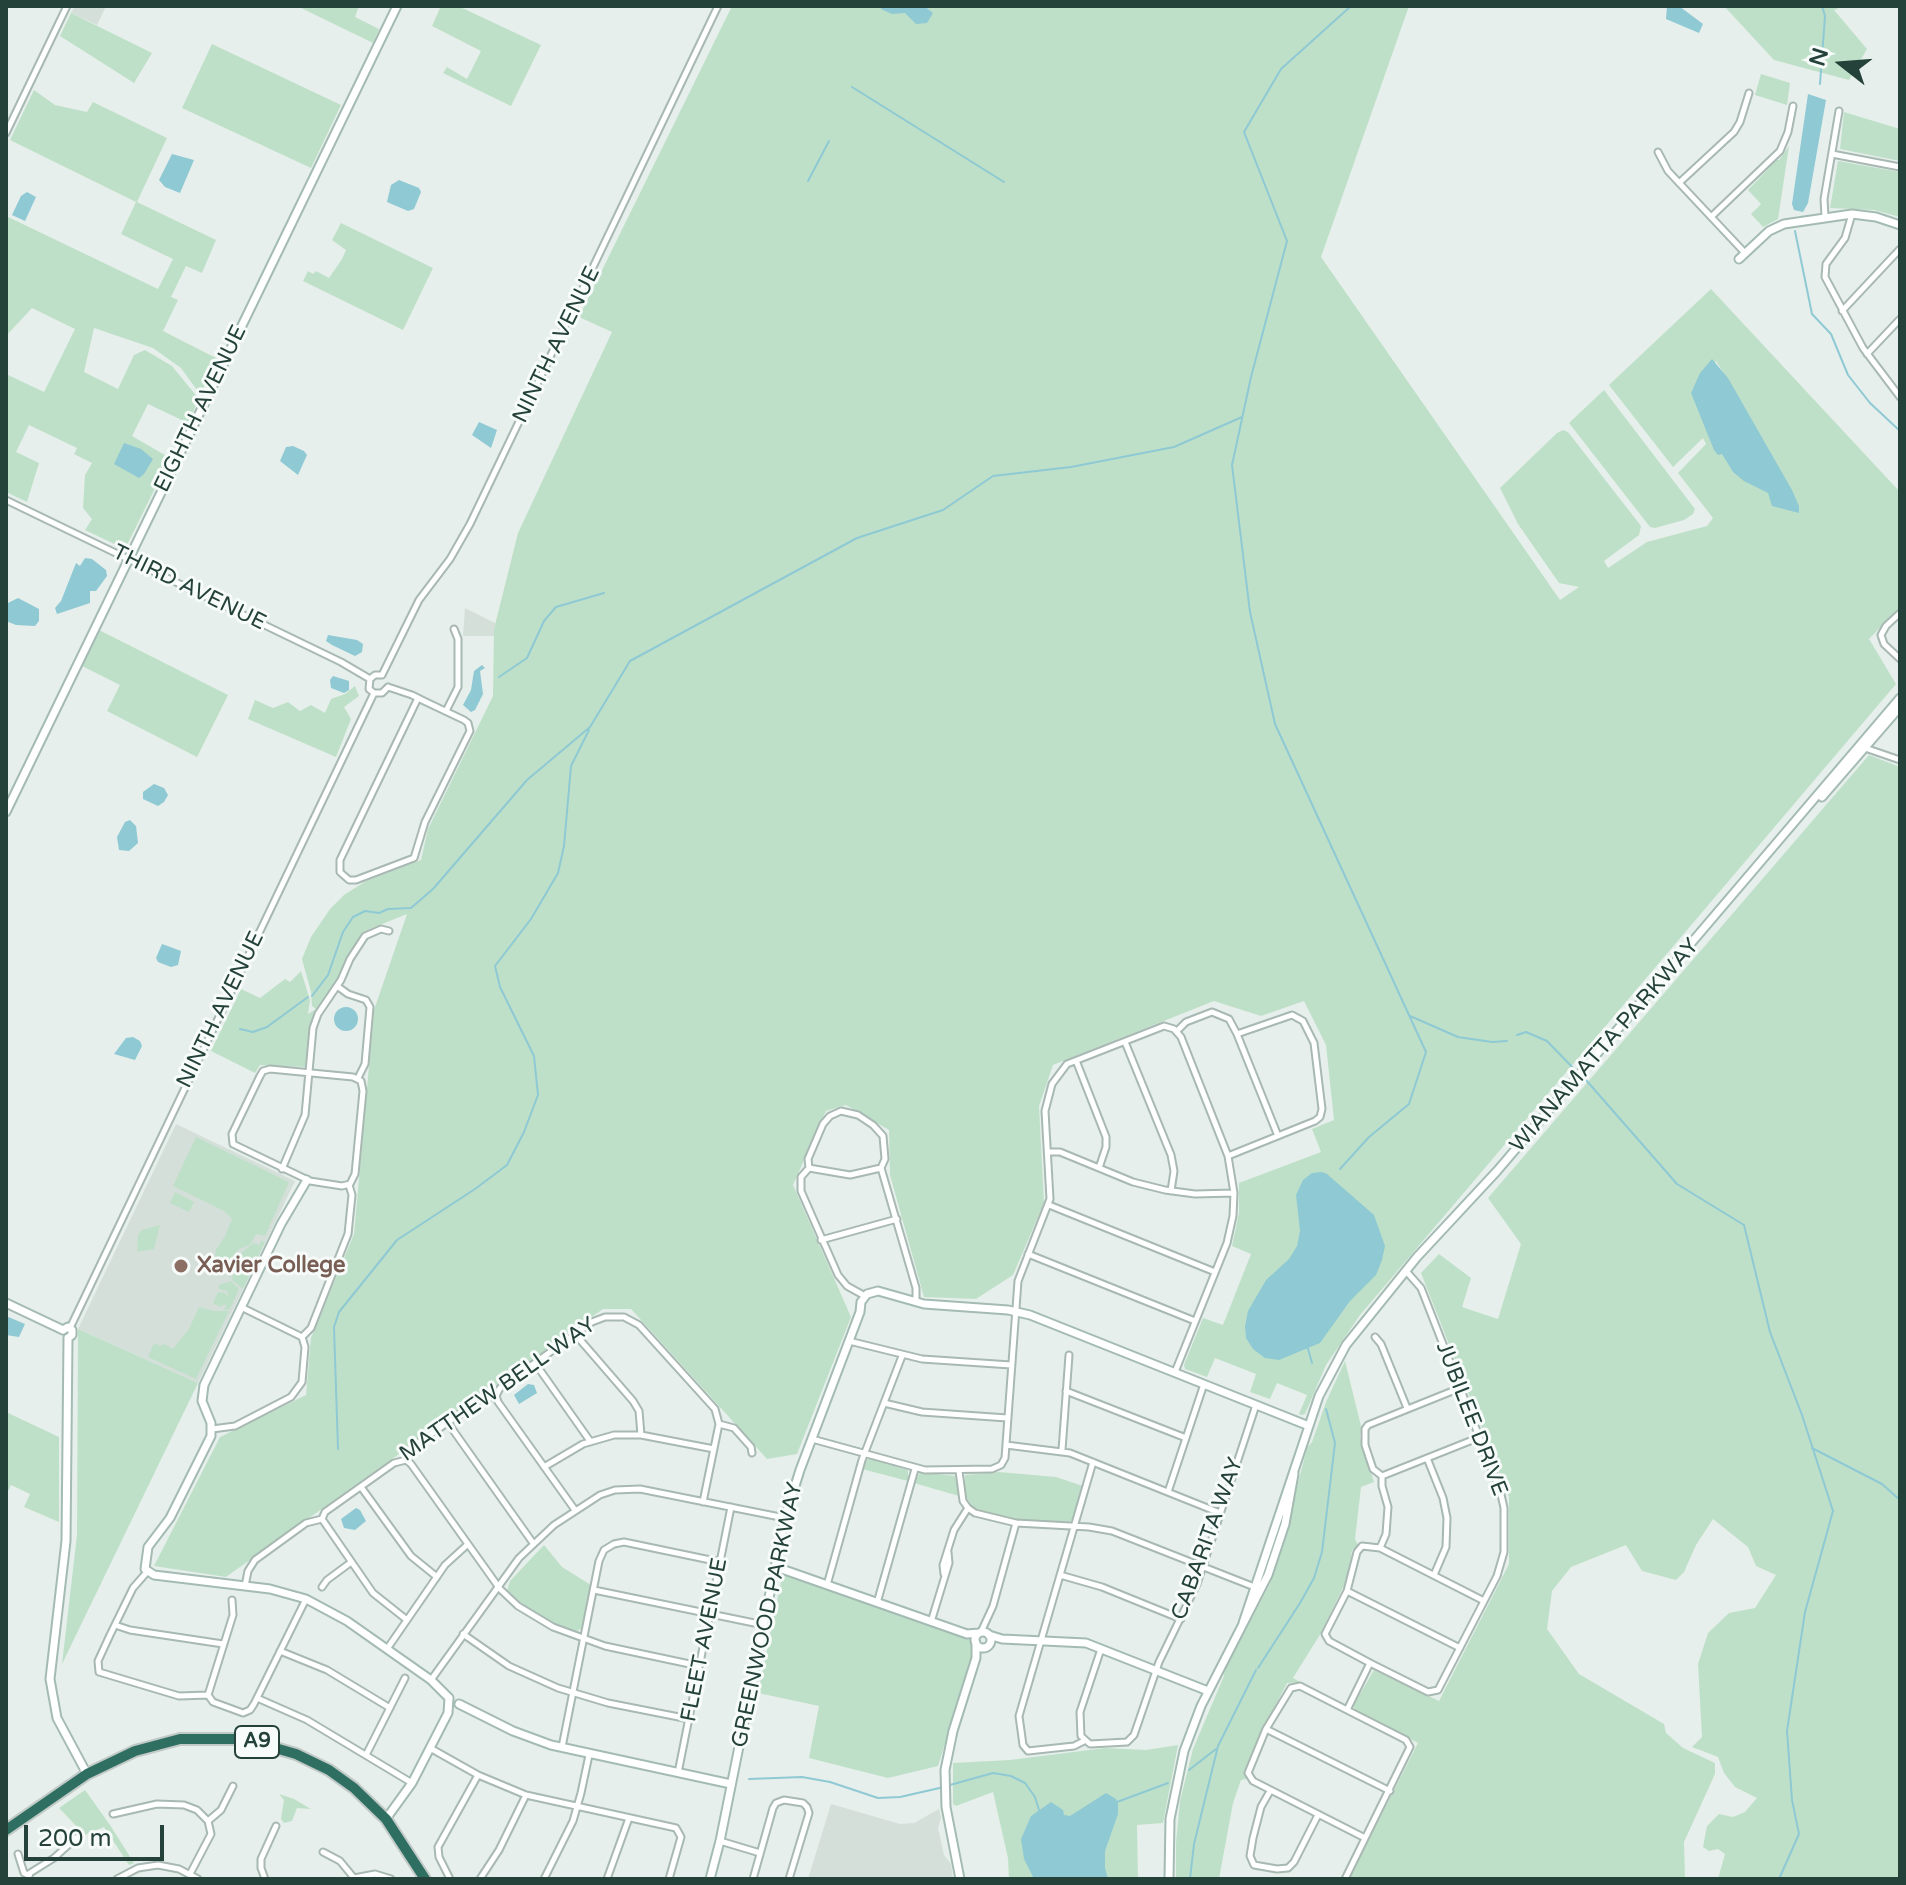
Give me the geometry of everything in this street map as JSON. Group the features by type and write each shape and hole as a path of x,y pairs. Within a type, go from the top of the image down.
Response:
{"highway":[{"name":"A9","path":"6,1830 87,1774 135,1751 168,1742 208,1738 244,1739 287,1750 323,1767 354,1788 386,1819 425,1879"}],"street":[{"path":"6,133 67,6"},
{"name":"EIGHTH AVENUE","path":"6,812 397,6"},
{"name":"NINTH AVENUE","path":"382,675 419,600 450,559 470,524 718,6"},
{"path":"1679,183 1734,132 1749,93"},
{"path":"1711,217 1780,151 1788,132 1793,106"},
{"path":"1825,217 1824,199 1839,111"},
{"path":"1658,152 1661,162 1742,256 1764,235 1779,226 1852,214 1876,217 1900,225"},
{"path":"1832,154 1900,167"},
{"path":"1852,214 1848,232 1825,267 1826,279 1867,354 1899,393"},
{"path":"1842,311 1900,249"},
{"path":"1867,354 1900,319"},
{"name":"THIRD AVENUE","path":"6,500 341,662 370,679"},
{"path":"1900,613 1881,635 1884,644 1900,659"},
{"path":"446,711 458,687 458,639 454,629"},
{"path":"382,675 388,687 382,693 374,693 369,689 370,679 382,675"},
{"path":"388,687 418,698 466,721 470,731 425,822 415,856 356,880 344,878 339,869 340,860 418,698"},
{"name":"NINTH AVENUE","path":"87,1774 57,1718 50,1679 66,1541 67,1332 374,693"},
{"name":"WIANAMATTA PARKWAY","path":"1800,818 1836,771 1900,698"},
{"name":"WIANAMATTA PARKWAY","path":"1169,1879 1169,1834 1175,1788 1190,1732 1243,1623 1285,1524 1295,1470 1309,1426 1319,1396 1339,1357 1406,1271 1490,1180 1800,818 1900,707"},
{"path":"1865,748 1900,760"},
{"path":"282,1169 304,1119 316,1019 365,936 381,929 389,931"},
{"path":"337,986 348,994 366,1000 370,1007 366,1060 358,1078"},
{"path":"1177,1031 1186,1022 1216,1012 1229,1019 1278,1136"},
{"path":"1228,1156 1315,1121 1321,1115 1314,1043 1303,1021 1294,1015 1237,1034"},
{"path":"812,1439 915,1468 959,1471 998,1467 1005,1458 1018,1281 1049,1205 1046,1104 1055,1077 1067,1064 1161,1026 1177,1031"},
{"path":"1175,1372 1232,1226 1234,1193 1228,1156 1177,1031"},
{"path":"1125,1041 1171,1155 1174,1171 1171,1191"},
{"path":"1064,1068 1087,1057"},
{"path":"1077,1063 1104,1131 1106,1147 1099,1168"},
{"path":"302,1337 311,1328 348,1234 352,1198 349,1185 354,1178 362,1083 358,1078 270,1069 263,1071 231,1141 235,1146 307,1180 349,1185"},
{"path":"809,1168 808,1159 824,1121 830,1116 841,1111 856,1113 881,1133 885,1159 881,1168 916,1288 916,1303"},
{"path":"1048,1152 1060,1152 1138,1183 1171,1191 1234,1193"},
{"path":"809,1168 850,1175 881,1168"},
{"path":"809,1168 802,1174 801,1191 821,1240 841,1280 865,1296 875,1291 916,1303 1015,1311 1309,1426"},
{"path":"147,1572 144,1561 148,1547 170,1518 209,1441 212,1429 202,1401 203,1391 281,1224 307,1180"},
{"path":"1049,1205 1215,1272"},
{"path":"821,1240 897,1219"},
{"path":"1028,1254 1195,1321"},
{"name":"JUBILEE DRIVE","path":"1370,1663 1433,1692 1440,1688 1502,1563 1504,1508 1500,1490 1420,1285 1406,1271"},
{"path":"860,1312 871,1297 886,1295"},
{"name":"GREENWOOD PARKWAY","path":"710,1879 785,1518 865,1296"},
{"path":"6,1303 67,1332"},
{"path":"212,1429 235,1426 295,1394 302,1377 305,1347 302,1337 241,1307"},
{"name":"MATTHEW BELL WAY","path":"245,1586 248,1571 255,1560 306,1523 322,1519 325,1512 394,1463 406,1460 414,1446 483,1398 496,1396 500,1388 575,1334 605,1317 619,1316 633,1321 712,1404 719,1424"},
{"path":"575,1334 633,1401 639,1411 641,1435"},
{"path":"1375,1337 1381,1344 1407,1408"},
{"path":"849,1341 902,1356 1011,1365"},
{"path":"1062,1451 1069,1355"},
{"path":"827,1585 864,1454 902,1356"},
{"path":"535,1363 590,1441"},
{"path":"1168,1492 1204,1384"},
{"path":"1460,1388 1370,1423 1365,1429 1368,1456 1374,1472 1382,1476 1480,1437"},
{"path":"1066,1391 1186,1438"},
{"path":"496,1396 575,1510"},
{"path":"884,1403 922,1412 1007,1418"},
{"name":"CABARITA WAY","path":"1084,1741 1093,1744 1131,1740 1155,1670 1181,1619 1202,1567 1256,1405"},
{"path":"448,1423 533,1543"},
{"path":"703,1502 719,1424 734,1428 751,1447 752,1453"},
{"path":"544,1467 590,1441 614,1435 641,1435 714,1449"},
{"path":"1006,1445 1062,1451 1220,1513"},
{"path":"1427,1458 1447,1518 1446,1547 1434,1575"},
{"path":"406,1460 497,1585 510,1600 528,1613 553,1627 618,1650 699,1666"},
{"path":"1093,1462 1019,1714 1023,1745 1030,1751 1074,1746 1084,1741 1080,1712 1101,1648"},
{"path":"877,1603 915,1468"},
{"path":"959,1471 961,1495 968,1508 984,1516 1016,1523 1112,1531 1258,1588"},
{"path":"1380,1548 1386,1534 1388,1507 1382,1476"},
{"path":"361,1487 411,1556 437,1577"},
{"path":"431,1680 497,1585 533,1543 600,1495 623,1488 640,1489 785,1518"},
{"name":"FLEET AVENUE","path":"678,1773 731,1507"},
{"path":"931,1622 945,1575 943,1565 956,1525 968,1508"},
{"path":"322,1519 373,1593 407,1620"},
{"path":"960,1879 945,1794 945,1776 953,1731 1016,1523"},
{"path":"561,1748 601,1555 609,1546 619,1542 720,1562"},
{"path":"387,1649 451,1558 468,1544"},
{"path":"1347,1710 1370,1663 1329,1641 1325,1631 1347,1591 1358,1549 1365,1545 1380,1548 1484,1601"},
{"path":"322,1587 350,1563"},
{"path":"776,1567 967,1634 1002,1639 1081,1642 1208,1691"},
{"path":"147,1572 282,1591 306,1599 335,1613 431,1680 449,1698"},
{"path":"147,1572 134,1585 97,1668 100,1673 179,1696 208,1695"},
{"path":"1060,1575 1105,1588 1181,1619"},
{"path":"594,1590 764,1625"},
{"path":"1347,1591 1460,1648"},
{"path":"208,1695 213,1702 243,1713 250,1710 306,1599"},
{"path":"208,1695 233,1615 232,1600"},
{"path":"115,1625 223,1644"},
{"path":"463,1634 520,1672 573,1693 689,1719"},
{"path":"981,1636 987,1646"},
{"path":"976,1658 987,1646 1002,1639"},
{"path":"280,1651 327,1670 390,1708"},
{"path":"366,1755 405,1678"},
{"path":"1345,1879 1410,1751 1409,1744 1300,1686 1293,1686 1266,1729 1248,1773 1253,1781 1365,1838"},
{"path":"449,1698 457,1697 459,1704 513,1731 561,1748 731,1784"},
{"path":"257,1698 307,1720 412,1783"},
{"path":"449,1698 447,1702 450,1707"},
{"path":"450,1707 455,1708 459,1704"},
{"path":"386,1819 412,1783 450,1707"},
{"path":"1266,1729 1390,1791"},
{"path":"430,1748 478,1775 526,1795 673,1827 680,1832 681,1842 669,1879"},
{"path":"544,1879 577,1807 589,1755"},
{"path":"450,1879 439,1857 438,1847 478,1775"},
{"path":"208,1821 221,1810 233,1786"},
{"path":"1270,1790 1261,1807 1250,1853 1254,1865 1288,1868 1318,1815"},
{"path":"480,1879 499,1850 526,1795"},
{"path":"753,1879 776,1803 790,1800 805,1804 808,1816 789,1879"},
{"path":"113,1814 142,1806 172,1804 195,1808 208,1821 210,1836 190,1874"},
{"path":"607,1879 629,1818"},
{"path":"265,1879 261,1859 276,1826"},
{"path":"18,1854 28,1877 76,1838"},
{"path":"720,1841 760,1853"},
{"path":"323,1852 340,1861 353,1879 375,1874 391,1879"},
{"path":"117,1879 132,1870 152,1865 175,1867 198,1879"}],"shaded area":[{"path":"75,6 106,6 97,25 71,13"},
{"path":"465,608 495,623 494,636 463,636"},
{"name":"Xavier College","path":"176,1124 295,1181 198,1383 78,1329"},
{"path":"831,1804 900,1824 914,1823 939,1809 941,1818 938,1828 953,1879 808,1879"}],"green space":[{"path":"297,6 359,6 355,17 379,29 373,43"},
{"path":"441,6 458,6 541,45 511,106 443,73 447,67 467,79 481,51 432,26"},
{"path":"732,6 1409,6 1321,257 1560,600 1579,587 1559,583 1518,524 1500,488 1563,430 1568,432 1641,526 1639,535 1604,561 1608,568 1647,542 1707,526 1713,518 1678,473 1706,444 1703,438 1673,467 1609,385 1711,289 1900,492 1900,607 1869,639 1896,684 1360,1315 1326,1365 1305,1414 1299,1414 1307,1395 1277,1383 1270,1399 1250,1392 1256,1374 1215,1358 1207,1377 1185,1369 1184,1365 1203,1318 1223,1325 1251,1254 1232,1246 1239,1213 1239,1183 1321,1152 1312,1129 1334,1120 1326,1045 1304,1001 1261,1016 1214,1001 1053,1065 1039,1106 1044,1203 1013,1275 976,1299 924,1297 890,1175 889,1130 846,1105 826,1111 793,1185 851,1317 797,1454 767,1459 631,1309 603,1309 226,1577 154,1566 220,1437 306,1395 311,1338 354,1234 374,1010 407,914 365,931 347,956 337,982 313,1017 306,1067 260,1065 255,1073 211,1051 241,989 260,998 285,979 290,982 301,971 310,1000 308,1014 316,1009 312,1006 302,959 311,937 330,909 344,895 366,881 421,860 428,829 493,696 494,629 518,533 612,332 579,317","holes":["1716,361 1795,497 1713,367"]},
{"path":"1724,6 1844,6 1834,10 1867,49 1849,80 1774,60"},
{"path":"71,13 152,53 134,83 60,36"},
{"path":"212,44 341,105 311,168 182,108"},
{"path":"1761,74 1790,83 1787,105 1755,95"},
{"path":"34,90 55,105 87,112 93,102 167,138 137,202 216,240 202,273 186,266 171,297 178,300 163,331 218,359 203,389 197,390 181,368 153,348 94,328 84,372 118,389 134,355 145,350 172,366 199,399 188,423 148,404 132,436 170,458 125,549 85,530 92,519 83,508 85,475 92,463 74,454 77,448 29,425 16,452 39,463 27,502 6,492 6,374 44,392 75,329 32,308 6,336 6,216 158,289 173,259 121,234 136,202 10,140"},
{"path":"1844,112 1900,129 1900,161 1840,149"},
{"path":"1789,146 1778,219 1763,227 1751,214 1761,204 1748,190 1770,167 1720,212 1776,160 1779,160"},
{"path":"1838,161 1900,172 1900,217 1874,210 1830,208"},
{"path":"341,223 433,268 403,330 303,281 308,271 313,274 316,271 329,278 342,259 346,250 332,240"},
{"path":"1604,390 1695,509 1684,520 1650,527 1569,423"},
{"path":"99,630 228,695 197,757 107,711 120,685 82,666"},
{"path":"355,686 359,696 344,707 351,719 336,757 248,719 255,700 273,708 288,702 300,711 311,705 325,713 331,699"},
{"path":"1869,755 1900,767 1900,1879 1718,1879 1725,1854 1718,1849 1709,1851 1703,1847 1707,1826 1719,1814 1733,1817 1745,1812 1757,1798 1735,1787 1724,1773 1718,1757 1692,1747 1702,1737 1698,1664 1708,1633 1729,1613 1755,1608 1776,1575 1756,1566 1748,1547 1713,1519 1696,1545 1684,1572 1676,1580 1642,1571 1626,1545 1571,1567 1552,1591 1547,1629 1579,1674 1664,1724 1666,1733 1683,1748 1715,1763 1715,1774 1684,1842 1685,1879 1349,1879 1418,1743 1356,1711 1353,1706 1374,1670 1439,1701 1509,1564 1509,1497 1421,1273 1439,1254 1471,1278 1462,1307 1498,1319 1521,1244 1488,1198"},
{"path":"196,1137 289,1182 265,1236 256,1234 250,1245 235,1254 230,1279 225,1265 214,1262 216,1250 232,1219 224,1211 173,1186"},
{"path":"175,1192 194,1202 189,1212 170,1203"},
{"path":"160,1225 154,1249 137,1252 138,1235 142,1230"},
{"path":"261,1241 265,1242 243,1289 232,1280 237,1256"},
{"path":"231,1281 239,1289 230,1309 223,1310 225,1304 220,1307 213,1303 218,1292 225,1293 229,1298 227,1291 219,1289 219,1285"},
{"path":"199,1307 229,1311 196,1379 148,1357 154,1343 173,1349 189,1329"},
{"path":"78,1329 198,1383 62,1664 77,1535"},
{"path":"1345,1361 1361,1426 1360,1437 1374,1482 1361,1487 1355,1539 1358,1545 1352,1550 1348,1577 1321,1633 1293,1678 1300,1682 1287,1683 1245,1770 1246,1779 1241,1780 1233,1803 1219,1879 1176,1879 1180,1801 1193,1749 1224,1671 1270,1584 1286,1538 1307,1448"},
{"path":"6,1412 59,1437 59,1522 24,1507 30,1494 11,1485 6,1495"},
{"path":"865,1460 908,1470 908,1481 862,1469"},
{"path":"920,1472 955,1476 959,1496 914,1483"},
{"path":"999,1472 1056,1477 1083,1486 1072,1520 1068,1523 1024,1521 1002,1518 973,1508 965,1496 965,1475"},
{"path":"544,1545 562,1567 591,1585 581,1629 577,1631 535,1614 507,1591 510,1581"},
{"path":"785,1575 970,1640 974,1651 938,1766 888,1778 809,1758 819,1706 758,1693 782,1577"},
{"path":"1178,1745 1163,1823 1137,1825 1138,1879 1009,1879 1008,1858 993,1792 956,1806 953,1804 953,1763 1010,1760 1105,1748 1146,1750"},
{"path":"85,1790 134,1863 129,1865 104,1827 85,1835 59,1808"},
{"path":"279,1794 311,1809 297,1808 292,1821 284,1823 281,1819 284,1800"}],"water":[{"path":"881,6 924,6 933,13 927,23 916,24 905,13 892,14 881,9"},
{"path":"1667,6 1679,6 1703,24 1699,33 1666,19"},
{"path":"1808,94 1826,100 1808,203 1803,212 1794,210 1792,204"},
{"path":"172,154 194,160 180,193 165,187 159,180"},
{"path":"399,180 419,188 421,192 414,209 408,211 387,202 391,185"},
{"path":"27,192 36,197 25,221 12,215 21,196"},
{"path":"1712,359 1728,378 1792,490 1799,513 1772,506 1768,493 1744,481 1733,472 1722,454 1718,455 1714,450 1691,393 1700,373"},
{"path":"479,422 497,430 491,448 472,435"},
{"path":"124,443 141,449 153,459 139,478 114,464"},
{"path":"293,446 307,455 298,475 280,461 286,447"},
{"path":"85,558 92,559 106,570 107,576 96,591 90,591 90,603 57,614 55,608 61,601 76,563 80,566"},
{"path":"18,598 39,609 39,621 35,626 6,621 6,604"},
{"path":"328,635 357,640 363,644 362,652 355,656 332,645 326,641"},
{"path":"482,665 485,668 480,671 483,694 471,712 463,705 471,690 474,671"},
{"path":"333,676 349,681 349,690 344,693 331,688"},
{"path":"154,784 164,788 168,795 158,806 143,799 143,792"},
{"path":"130,820 136,826 138,843 129,851 119,850 117,837 125,822"},
{"path":"162,944 181,951 178,965 171,967 158,962 156,958"},
{"path":"346,1007 354,1011 358,1019 354,1027 346,1031 338,1027 334,1019 338,1011"},
{"path":"133,1037 142,1046 135,1060 114,1054 126,1038"},
{"path":"1322,1172 1374,1215 1385,1246 1382,1260 1376,1275 1350,1301 1320,1343 1279,1360 1265,1358 1253,1349 1246,1338 1248,1311 1266,1280 1289,1259 1297,1246 1300,1231 1296,1195 1303,1180 1312,1173"},
{"path":"6,1316 25,1324 19,1337 6,1335"},
{"path":"528,1384 534,1385 537,1393 519,1404 514,1395"},
{"path":"356,1508 366,1521 355,1530 344,1528 341,1519"},
{"path":"1106,1793 1118,1804 1118,1814 1105,1851 1108,1879 1034,1879 1024,1859 1021,1839 1031,1816 1051,1802 1063,1810 1064,1815 1070,1816"}],"waterway":[{"path":"1340,1169 1369,1137 1409,1104 1426,1052 1275,724 1250,612 1232,465 1251,377 1287,241 1244,132 1281,69 1351,6"},
{"path":"1820,84 1825,16 1822,6"},
{"path":"852,87 1004,182"},
{"path":"808,181 829,141"},
{"path":"1795,231 1812,314 1831,334 1848,375 1870,403 1900,431"},
{"path":"312,996 328,975 343,932 353,917 365,911 379,913 388,909 411,908 433,889 527,780 590,727 630,661 857,538 943,510 993,476 1071,467 1174,447 1242,417"},
{"path":"499,677 527,658 544,621 556,607 604,593"},
{"path":"338,1449 334,1327 339,1312 397,1240 507,1165 538,1095 534,1056 500,987 495,966 531,919 558,873 564,846 571,766 589,730"},
{"path":"240,1029 253,1032 267,1027 308,997"},
{"path":"1410,1016 1458,1037 1507,1041"},
{"path":"1517,1035 1526,1032 1547,1041 1576,1071"},
{"path":"1586,1080 1677,1184 1744,1225 1770,1332 1802,1415 1833,1511 1805,1612 1787,1731 1792,1800 1799,1834 1779,1879"},
{"path":"1307,1345 1312,1363"},
{"path":"1258,1668 1314,1578 1322,1552 1335,1443 1326,1409"},
{"path":"1812,1448 1882,1484 1900,1500"},
{"path":"1190,1879 1194,1844 1218,1746 1256,1670"},
{"path":"1189,1770 1216,1749"},
{"path":"950,1785 993,1773 1011,1776 1025,1783 1035,1797 1039,1810"},
{"path":"749,1779 802,1777 830,1782 878,1798 900,1797 944,1787"},
{"path":"1117,1802 1168,1783"}],"place":[{"name":"Xavier College","path":"181,1266"}]}
